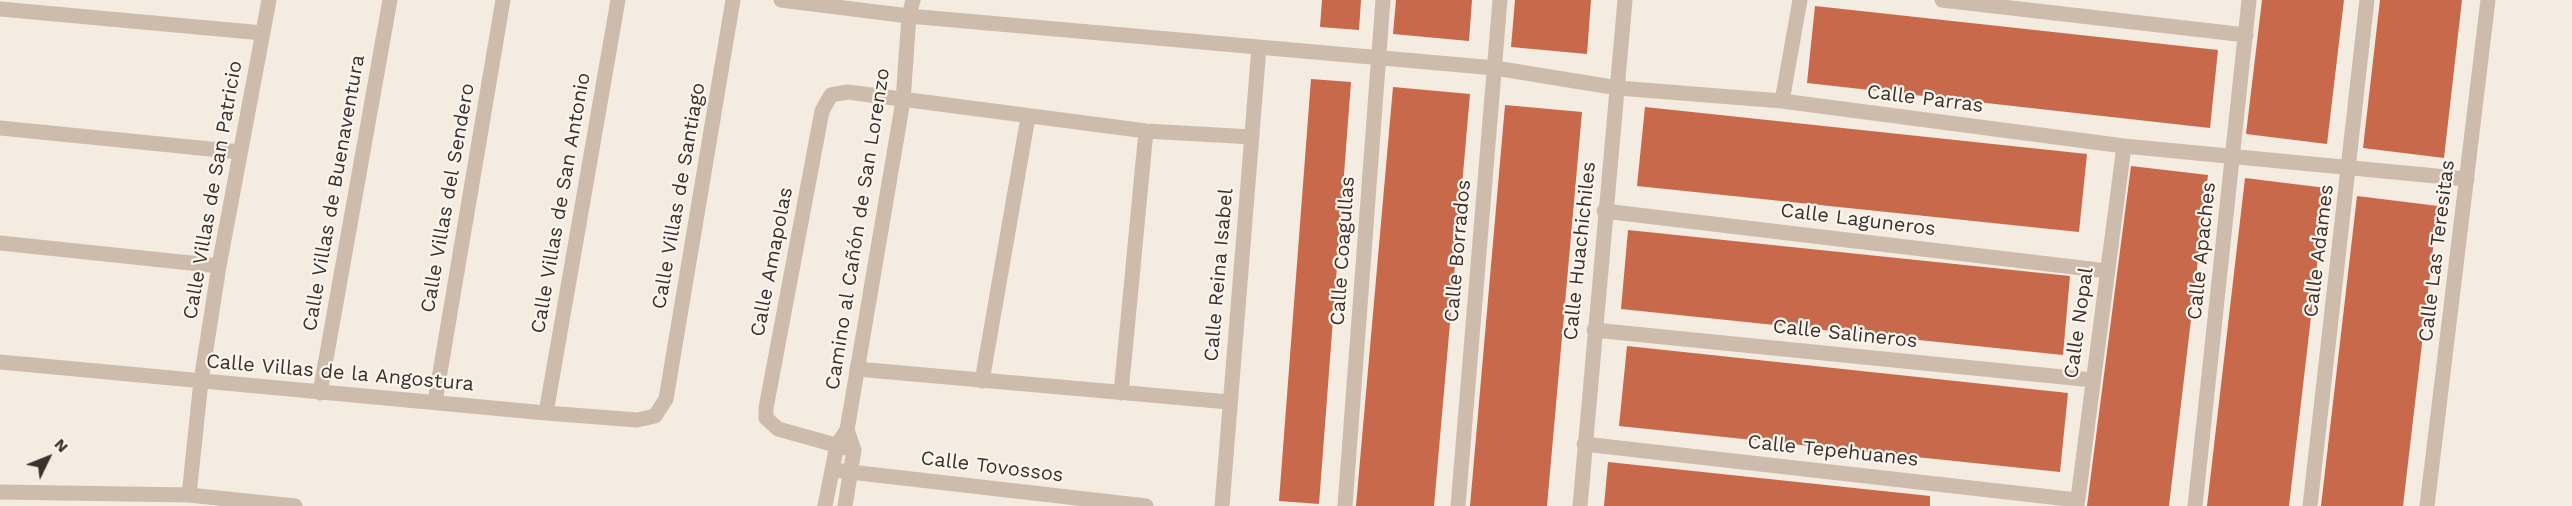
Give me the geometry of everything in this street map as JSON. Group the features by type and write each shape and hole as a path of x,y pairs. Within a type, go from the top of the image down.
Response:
{"street":[{"name":"Calle Villas de San Patricio","path":"189,495 201,381 219,266 269,0"},
{"name":"Calle Villas de Buenaventura","path":"320,393 390,0"},
{"name":"Calle Villas del Sendero","path":"435,402 503,0"},
{"name":"Calle Villas de San Antonio","path":"546,413 618,0"},
{"name":"Calle Villas de Santiago","path":"666,399 733,0"},
{"path":"781,0 909,16"},
{"name":"Camino al Cañón de San Lorenzo","path":"825,506 837,445 847,429 903,101 909,16 913,0"},
{"name":"Calle Coagullas","path":"1345,506 1383,0"},
{"name":"Calle Borrados","path":"1458,506 1500,0"},
{"name":"Calle Huachichiles","path":"1580,506 1604,211 1625,0"},
{"path":"1782,101 1800,0"},
{"path":"1942,0 2246,35"},
{"name":"Calle Apaches","path":"2195,506 2249,0"},
{"name":"Calle Adames","path":"2310,506 2350,168 2367,0"},
{"name":"Calle Las Teresitas","path":"2427,506 2488,0"},
{"path":"0,9 263,33"},
{"name":"Calle Parras","path":"909,16 1495,68 1618,88 1782,101 2124,146 2468,179"},
{"name":"Calle Reina Isabel","path":"1222,506 1259,47"},
{"name":"Calle Amapolas","path":"854,450 786,433 766,418 766,408 822,111 831,95 848,92 903,101"},
{"path":"903,101 1146,131 1252,137"},
{"path":"982,381 1028,117"},
{"path":"0,128 240,152"},
{"path":"1121,393 1146,131"},
{"name":"Calle Nopal","path":"2077,503 2124,146"},
{"name":"Calle Laguneros","path":"1604,211 2107,271"},
{"path":"0,243 219,266"},
{"name":"Calle Salineros","path":"1594,330 2093,380"},
{"name":"Calle Villas de la Angostura","path":"0,362 320,393 645,420 655,416 666,399"},
{"path":"857,369 1229,402"},
{"name":"Camino al Cañón de San Lorenzo","path":"845,506 854,450 847,429"},
{"name":"Calle Tepehuanes","path":"1584,444 2077,503"},
{"name":"Calle Tovossos","path":"833,470 1146,506"},
{"path":"1,496 189,495 295,506"}],"building":[{"path":"1322,0 1361,0 1359,30 1320,27"},
{"path":"1396,0 1472,0 1469,41 1393,34"},
{"path":"1515,0 1591,0 1587,54 1511,47"},
{"path":"2262,0 2344,0 2327,144 2246,134"},
{"path":"2380,0 2462,0 2444,158 2363,148"},
{"path":"1815,6 2218,50 2210,128 1807,83"},
{"path":"1311,79 1351,82 1319,504 1279,501"},
{"path":"1393,87 1470,94 1434,506 1356,506"},
{"path":"1505,105 1582,112 1547,506 1470,506"},
{"path":"1645,107 2087,154 2079,232 1637,186"},
{"path":"2131,166 2208,175 2169,506 2087,506"},
{"path":"2245,178 2326,188 2289,506 2207,506"},
{"path":"2357,196 2438,206 2403,506 2321,506"},
{"path":"1628,230 2070,276 2063,355 1621,309"},
{"path":"1627,346 2068,393 2060,472 1619,426"},
{"path":"1608,462 1930,496 1930,506 1604,506"}]}
